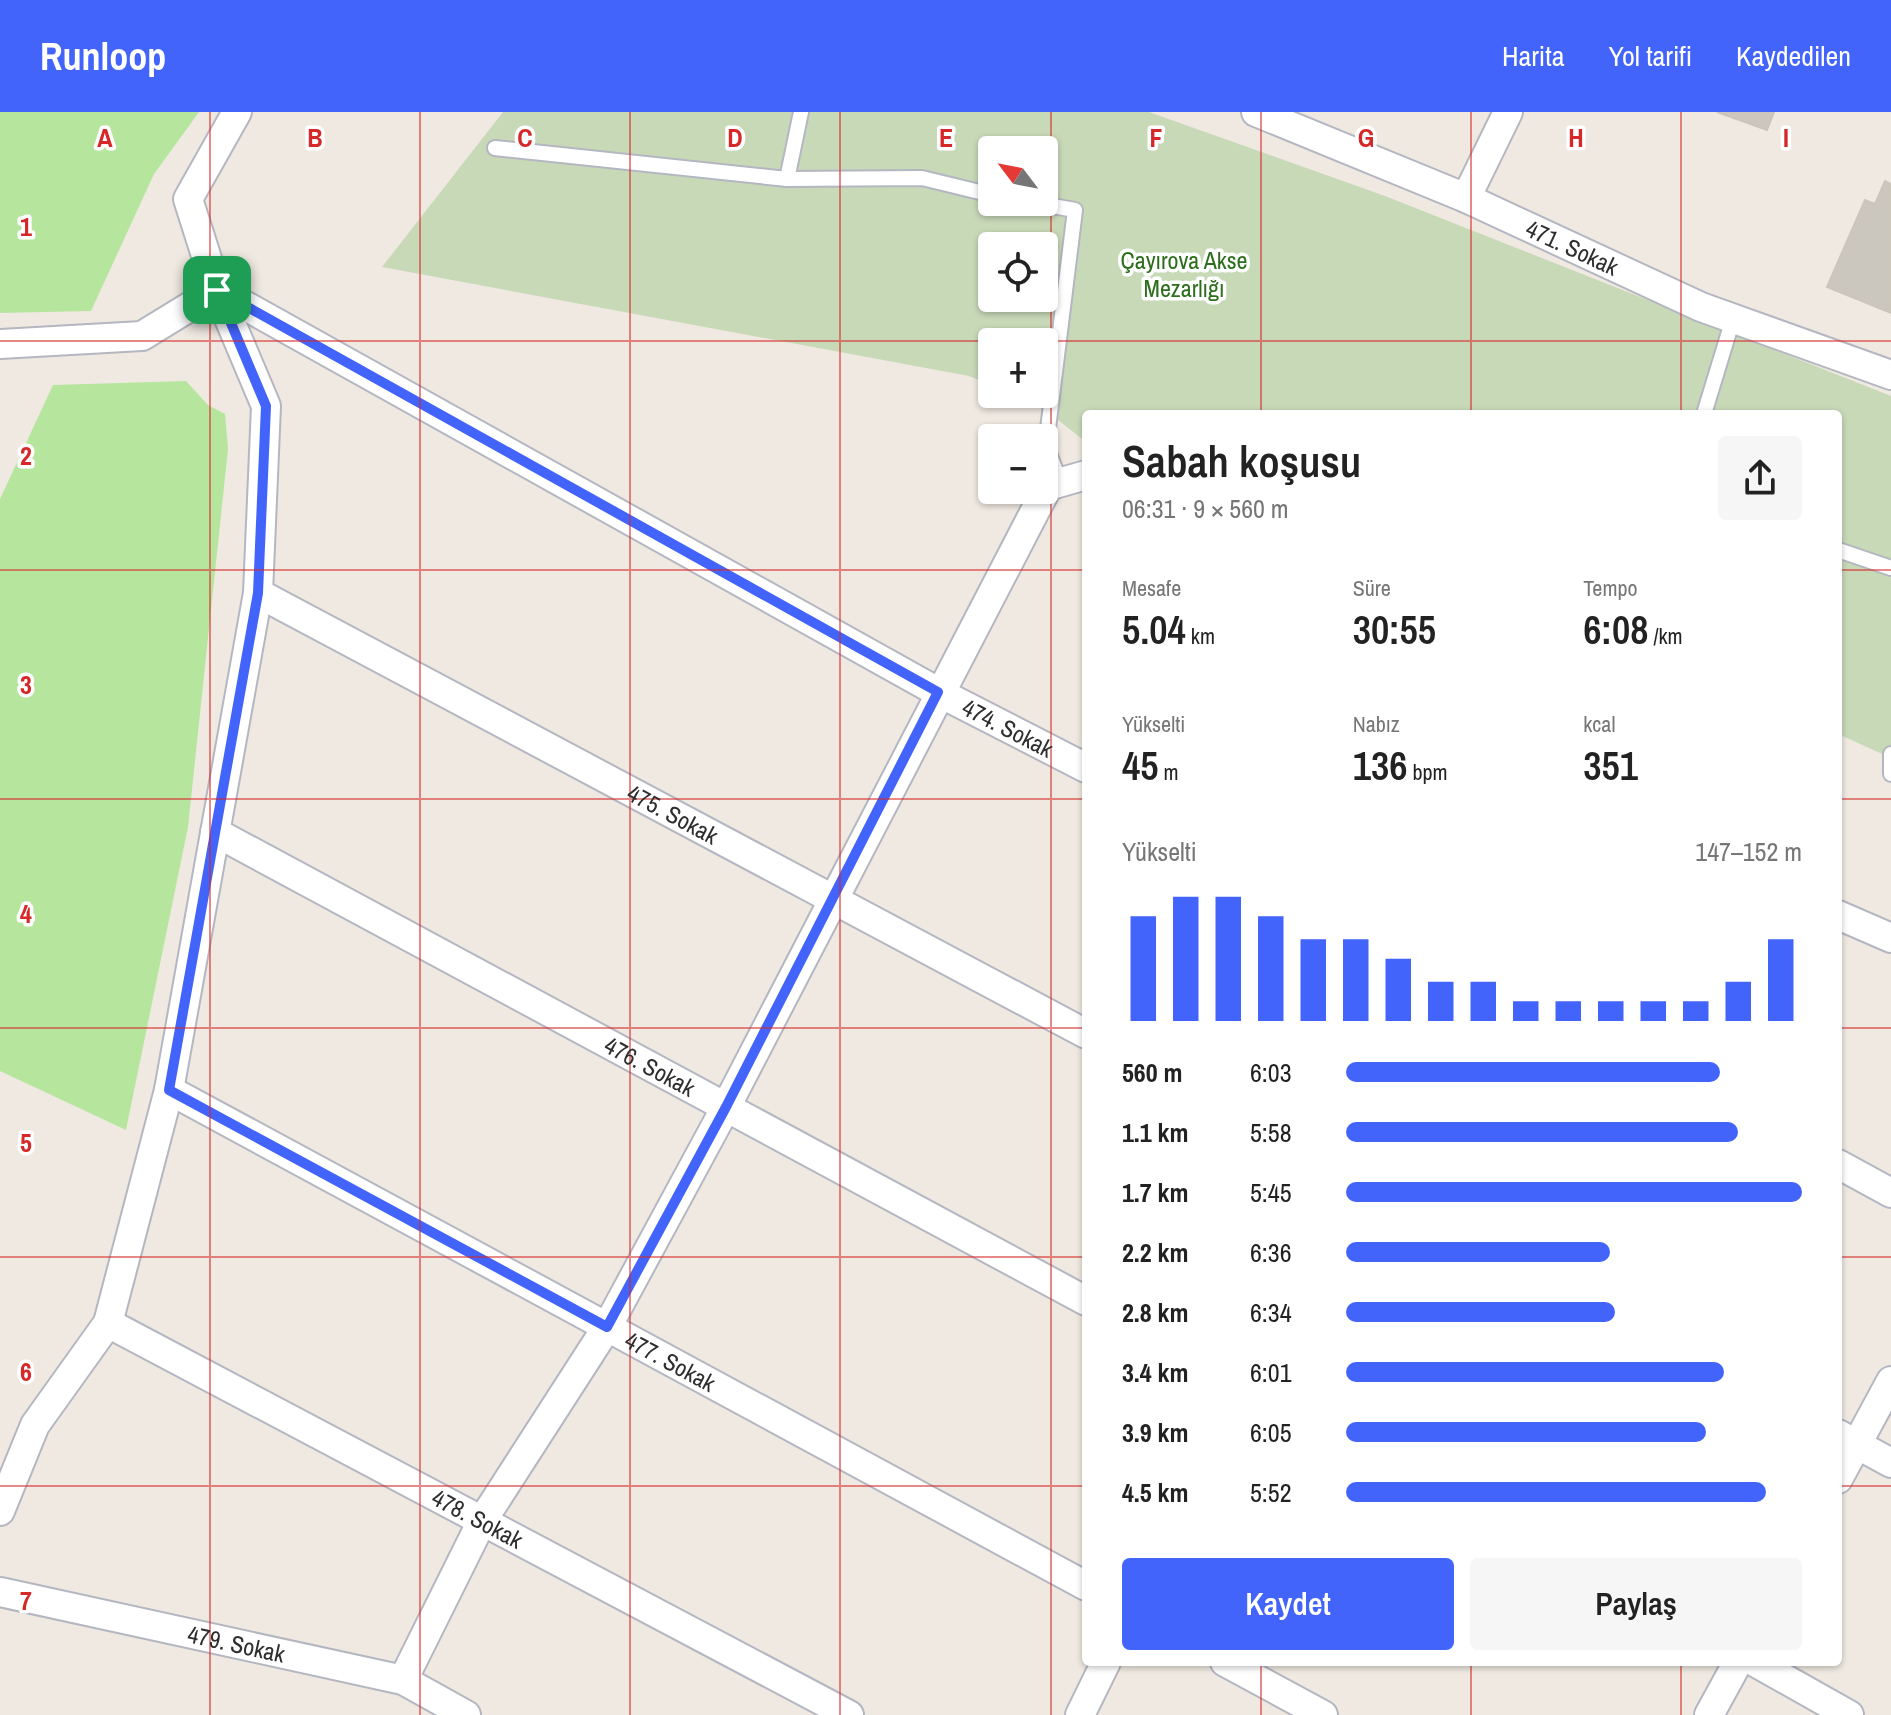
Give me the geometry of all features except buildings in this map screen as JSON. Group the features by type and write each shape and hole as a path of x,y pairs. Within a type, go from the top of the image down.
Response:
{"street":[{"path":"0,1511 35,1425 108,1323 169,1090 258,593 266,406 217,290 188,199 237,112"},
{"name":"471. Sokak","path":"1256,112 1466,198 1736,320 1891,375"},
{"path":"1466,198 1508,112"},
{"path":"0,344 142,336 217,290"},
{"name":"474. Sokak","path":"217,290 938,692 1082,766"},
{"path":"403,1680 482,1521 607,1327 726,1107 938,692 1048,486 1073,479"},
{"name":"475. Sokak","path":"258,593 1082,1032"},
{"name":"476. Sokak","path":"215,832 1082,1299"},
{"path":"1842,917 1891,938"},
{"name":"477. Sokak","path":"169,1090 1082,1584"},
{"path":"1842,1166 1891,1193"},
{"name":"478. Sokak","path":"108,1323 849,1715"},
{"path":"1842,1463 1848,1440 1891,1381"},
{"path":"1848,1440 1891,1463"},
{"name":"479. Sokak","path":"0,1592 403,1680 466,1715"},
{"path":"1080,1715 1104,1666"},
{"path":"1232,1666 1323,1715"},
{"path":"1709,1715 1736,1666"},
{"path":"1762,1666 1849,1715"}],"lane":[{"path":"787,179 801,112"},
{"path":"495,148 787,179 922,178 978,192"},
{"path":"1058,207 1075,210 1046,445 1073,479"},
{"path":"1705,410 1729,332 1736,320"},
{"path":"1842,551 1891,568"},
{"path":"1891,754 1891,774"}],"green space":[{"path":"0,112 199,112 154,174 91,311 0,313"},
{"name":"Çayırova Akse Mezarlığı","path":"503,112 1149,112 1385,196 1891,396 1891,758 1842,736 1842,410 1082,410 1082,439 1043,408 1058,408 1058,328 978,328 978,380 382,267"},
{"path":"186,381 208,405 225,414 228,449 188,827 126,1130 0,1071 0,499 53,385"}],"route":[{"path":"217,290 938,692 726,1107 607,1327 169,1090 258,593 266,406 217,290"}]}
